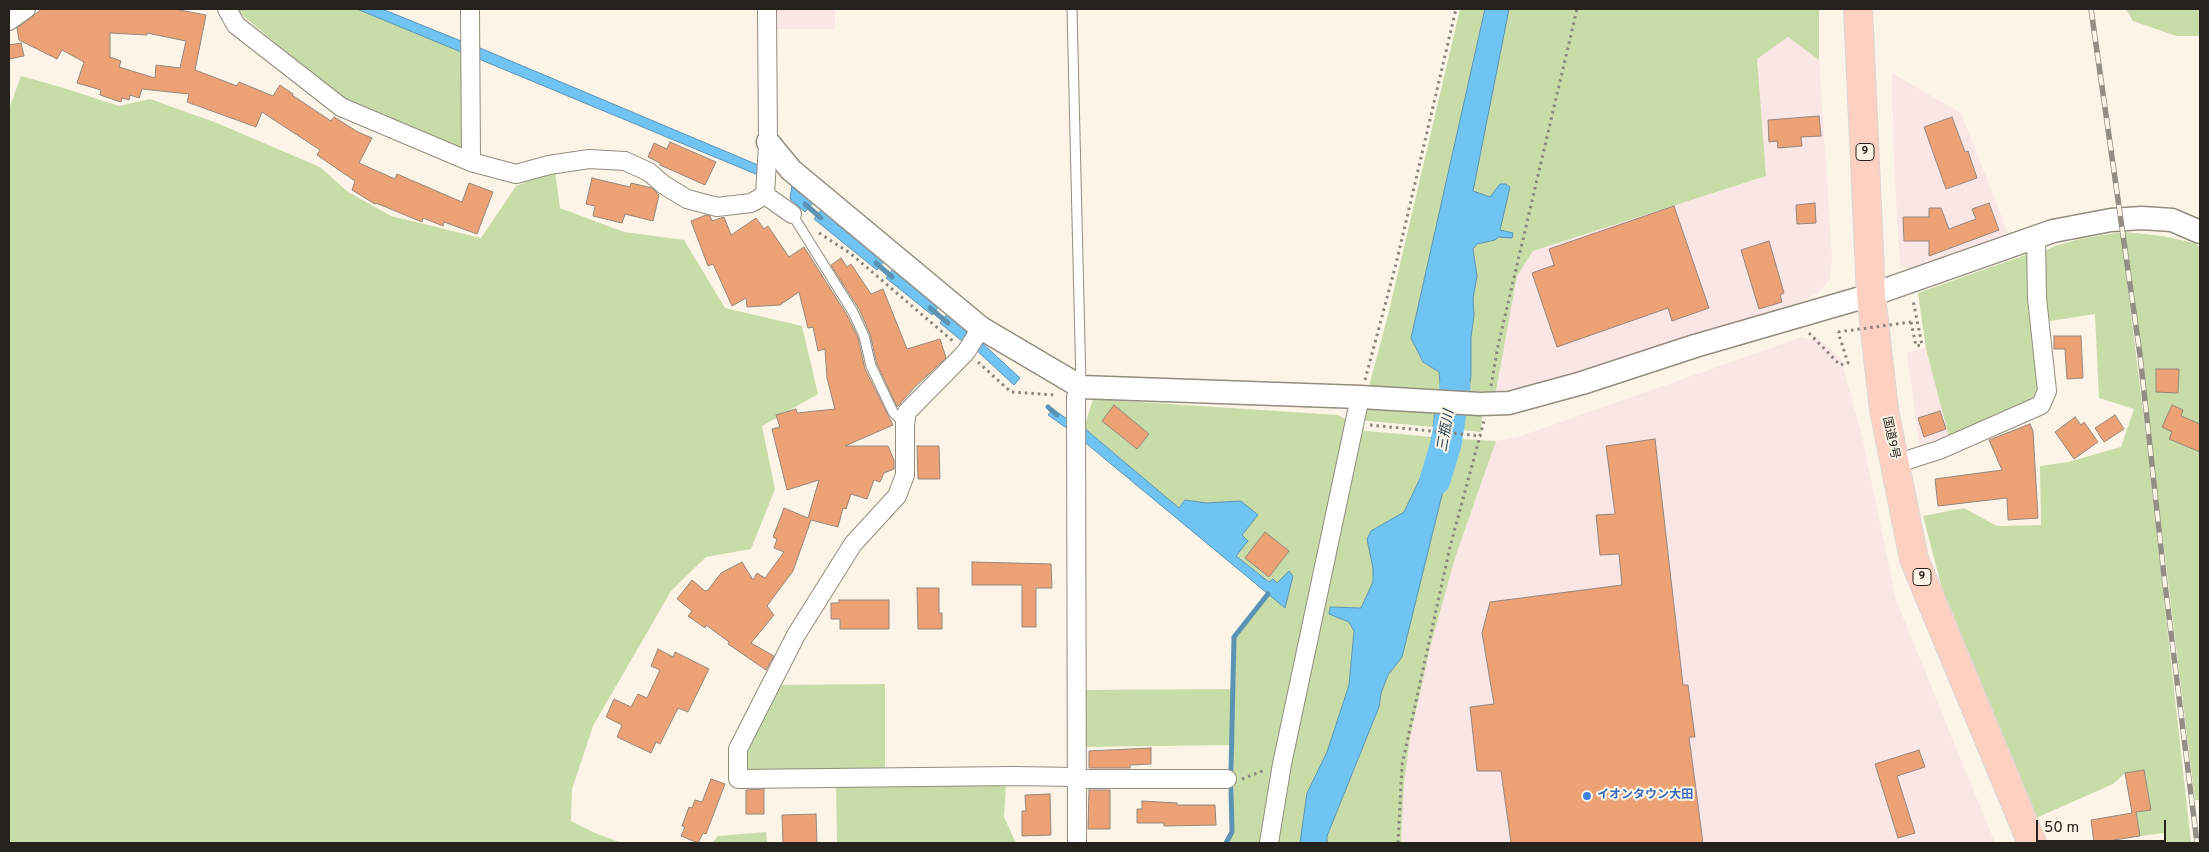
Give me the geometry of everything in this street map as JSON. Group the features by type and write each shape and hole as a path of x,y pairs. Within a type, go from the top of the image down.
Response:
{"highway":[{"name":"国道9号","path":"1858,9 1871,295 1884,410 1914,559 2032,843"}],"street":[{"path":"9,21 26,9"},
{"path":"227,9 236,25 341,107 471,162 516,174 549,165 590,159 625,161 650,172 664,185 687,198 717,207 736,207 751,204 765,195"},
{"path":"470,9 471,162"},
{"path":"765,195 768,142 767,9"},
{"path":"768,142 791,170 972,341 1079,392 1360,397 1483,404 1508,403 1582,383 1695,346 1871,295 2053,231 2111,220 2142,218 2172,220 2200,232"},
{"path":"765,195 792,214"},
{"path":"1895,464 1939,450 2041,405 2048,391 2037,298 2036,237"},
{"path":"972,341 907,412 905,424 905,475 898,496 853,544 796,635 738,749 738,779 1013,776 1076,777 1081,780 1227,780"},
{"path":"1077,843 1079,392"},
{"path":"1269,843 1282,764 1360,397"}],"lane":[{"path":"1072,9 1079,392"},
{"path":"792,214 853,312 864,336 871,366 893,412 905,424"}],"path":[{"path":"1360,397 1396,264 1456,9"},
{"path":"1398,843 1402,765 1450,547 1481,436 1483,404 1578,9"},
{"path":"792,214 850,253 932,322 972,341 1012,392 1079,392"},
{"path":"1807,331 1840,365 1848,363 1838,332 1911,322 1916,346 1922,345 1912,291"},
{"path":"1354,423 1481,436"},
{"path":"1227,780 1244,778 1282,764"}],"shaded area":[{"path":"775,9 835,9 835,29 775,29"},
{"path":"1788,37 1819,60 1832,259 1830,279 1818,293 1798,303 1606,367 1533,387 1496,391 1517,276 1533,251 1766,176 1756,58"},
{"path":"1892,73 1961,113 2008,233 1917,267 1907,268 1900,265 1894,165"},
{"path":"1814,335 1841,359 1862,436 1896,600 1995,843 1401,843 1404,785 1410,738 1430,648 1455,558 1496,441 1518,437 1802,337 1810,340"},
{"path":"1926,348 1950,441 1920,452 1907,352"}],"green space":[{"path":"238,9 357,9 466,54 464,150 346,99 242,15"},
{"path":"1460,9 1485,9 1411,338 1423,362 1439,372 1441,394 1368,390 1388,315"},
{"path":"1509,9 1819,9 1819,60 1788,37 1757,59 1766,176 1533,251 1517,276 1496,391 1468,395 1471,375 1473,299 1477,276 1473,249 1477,244 1513,233 1500,230 1490,197 1472,191"},
{"path":"2126,9 2200,9 2200,36 2176,36 2133,21"},
{"path":"21,76 119,106 150,99 217,123 320,167 348,192 391,216 481,238 516,186 555,171 560,208 624,232 684,240 725,308 802,326 818,394 762,426 775,489 751,549 706,557 671,591 593,726 572,789 571,821 595,833 622,843 9,843 9,109"},
{"path":"2121,232 2145,428 2191,843 2166,843 2164,833 2140,836 2136,812 2151,810 2144,770 2125,773 2113,784 2036,818 1945,600 1923,516 1964,508 1997,526 2041,525 2040,466 2068,462 2121,447 2134,409 2099,398 2095,314 2044,322 2041,253 2055,246 2080,239"},
{"path":"2125,232 2163,236 2194,243 2200,247 2200,800 2195,800"},
{"path":"2031,253 2041,397 1950,441 1926,349 1918,293"},
{"path":"1093,399 1338,415 1350,422 1264,843 1228,843 1234,832 1234,745 1080,747 1079,690 1235,689 1236,637 1269,595 1285,608 1277,583 1270,582 1236,556 1242,535 1241,501 1206,503 1185,500 1179,508 1084,428"},
{"path":"1361,407 1435,411 1433,427 1358,420"},
{"path":"1465,413 1480,413 1482,418 1481,432 1461,430"},
{"path":"1357,430 1432,437 1426,466 1404,512 1371,531 1367,539 1373,568 1373,582 1361,608 1330,607 1329,614 1349,622 1354,631 1349,685 1327,752 1307,793 1300,843 1276,843 1277,826"},
{"path":"1460,439 1496,441 1455,558 1430,648 1410,738 1404,785 1401,843 1327,843 1327,836 1379,707 1381,693 1388,675 1402,656 1442,495"},
{"path":"885,684 885,774 746,777 741,756 774,685"},
{"path":"836,782 1006,784 1004,817 1015,841 1018,843 837,843"},
{"path":"766,832 767,843 712,843 718,836"}],"water":[{"path":"357,9 382,9 466,43 466,54"},
{"path":"1485,9 1509,9 1473,191 1490,197 1500,184 1506,184 1510,187 1500,230 1513,233 1512,238 1498,237 1495,240 1477,244 1473,249 1477,276 1473,299 1471,375 1468,395 1441,394 1439,372 1423,362 1411,338"},
{"path":"473,45 758,165 758,175 474,57"},
{"path":"792,185 813,203 805,212 790,199"},
{"path":"821,210 884,261 877,270 814,219"},
{"path":"893,269 939,306 932,315 886,278"},
{"path":"947,314 969,332 962,341 940,323"},
{"path":"980,341 1020,378 1014,385 974,348"},
{"path":"1053,409 1067,419 1068,429 1048,415"},
{"path":"1435,411 1465,413 1461,430 1433,427"},
{"path":"1084,428 1179,508 1185,500 1206,503 1241,501 1258,515 1242,535 1248,541 1236,556 1269,582 1273,579 1277,583 1289,571 1293,576 1285,608 1076,435"},
{"path":"1432,437 1460,439 1442,495 1402,657 1388,675 1381,693 1379,707 1327,836 1327,843 1300,843 1307,793 1327,752 1349,685 1354,631 1349,622 1329,614 1330,607 1361,608 1373,582 1373,568 1367,539 1371,531 1404,512 1426,466"}],"building":[{"path":"42,9 174,9 206,15 195,70 237,86 239,82 273,96 280,85 331,121 334,117 358,132 372,138 359,163 395,179 397,174 462,202 469,183 493,192 477,234 444,222 443,226 423,218 422,222 375,204 352,190 355,181 317,155 320,150 262,112 256,127 187,102 189,94 142,89 139,98 130,95 129,100 122,98 121,102 100,95 101,90 77,83 84,62 62,50 57,59 19,40 17,28","holes":["110,33 147,35 147,33 186,41 180,68 156,65 155,78 119,67 121,61 110,57"]},
{"path":"21,43 24,56 9,59 9,45"},
{"path":"1819,116 1821,136 1801,137 1802,146 1778,148 1777,141 1769,142 1768,120"},
{"path":"1952,117 1965,152 1968,151 1977,178 1946,189 1924,127"},
{"path":"670,142 716,162 705,185 660,165 660,163 648,157 654,143 667,149"},
{"path":"592,178 630,187 631,183 652,188 659,195 653,221 625,214 622,223 593,216 595,206 586,204"},
{"path":"1815,203 1816,223 1797,224 1796,205"},
{"path":"1989,203 1999,230 1929,256 1929,241 1904,241 1903,217 1929,217 1929,208 1941,208 1949,229 1976,219 1972,209"},
{"path":"1674,206 1709,308 1672,321 1668,308 1557,347 1532,273 1554,265 1549,249"},
{"path":"706,215 710,216 712,221 724,217 731,235 756,218 764,229 768,226 789,257 804,247 847,315 858,338 865,369 893,425 845,446 888,446 894,460 894,469 884,473 880,482 874,480 867,499 851,494 846,509 843,508 838,527 811,520 793,571 767,606 774,615 751,643 774,656 766,670 728,644 729,642 706,625 705,628 688,616 692,611 677,599 692,580 705,591 708,590 721,573 742,562 753,580 757,573 765,578 784,552 774,548 777,539 773,537 784,508 808,518 819,480 787,490 772,429 780,427 776,415 796,409 797,413 835,409 827,378 825,349 818,351 813,327 808,328 799,292 780,305 747,307 746,298 732,306 713,264 708,266 691,221"},
{"path":"1769,241 1784,293 1780,295 1782,302 1759,309 1741,250"},
{"path":"841,258 847,267 851,264 871,294 883,289 907,349 940,339 946,358 897,407 877,364 870,334 859,309 831,265"},
{"path":"2054,336 2081,336 2083,378 2067,379 2065,349 2054,349"},
{"path":"2156,369 2179,369 2178,393 2156,392"},
{"path":"1114,405 1149,434 1137,449 1102,421"},
{"path":"2172,405 2183,410 2181,416 2200,424 2200,452 2169,439 2172,432 2162,427"},
{"path":"1940,411 1946,429 1924,437 1918,418"},
{"path":"2115,415 2124,429 2104,442 2095,428"},
{"path":"2075,417 2081,425 2084,422 2098,442 2074,459 2055,432"},
{"path":"2030,424 2033,431 2038,518 2008,520 2007,498 1938,506 1935,479 2002,470 1989,440"},
{"path":"1655,439 1683,685 1688,685 1695,737 1689,737 1703,843 1511,843 1501,771 1477,771 1470,707 1494,704 1482,633 1490,602 1622,585 1619,554 1600,555 1596,515 1615,514 1606,446"},
{"path":"917,446 939,446 940,479 918,479"},
{"path":"1265,532 1289,551 1269,577 1245,558"},
{"path":"972,562 1051,564 1052,588 1036,588 1036,627 1022,627 1022,585 972,585"},
{"path":"917,588 939,588 939,613 942,613 942,629 918,629"},
{"path":"839,600 889,600 889,629 840,629 840,619 831,619 831,603 839,603"},
{"path":"658,649 673,657 675,652 709,669 688,712 678,708 660,744 656,742 651,753 617,737 622,725 606,717 614,699 631,707 638,694 647,698 660,670 651,666"},
{"path":"1151,748 1151,764 1130,765 1130,768 1089,768 1089,751"},
{"path":"1919,750 1925,767 1897,776 1915,833 1898,838 1875,764"},
{"path":"2144,770 2151,810 2136,812 2140,836 2094,843 2091,820 2132,813 2125,773"},
{"path":"711,779 725,784 706,834 703,833 698,843 681,836 685,827 682,826 689,807 692,808 695,800 702,802"},
{"path":"764,789 764,814 746,814 746,790"},
{"path":"1089,790 1110,790 1110,829 1088,829"},
{"path":"1050,794 1051,835 1022,836 1022,811 1026,811 1025,795"},
{"path":"1142,801 1177,803 1177,805 1215,805 1216,825 1164,826 1164,823 1137,823 1137,809 1142,809"},
{"path":"816,814 817,843 783,843 782,815"}],"waterway":[{"path":"805,204 821,218"},
{"path":"876,263 892,277"},
{"path":"930,308 948,323"},
{"name":"三瓶川","path":"1435,480 1446,444 1455,387"},
{"path":"1048,407 1057,415"},
{"path":"1231,771 1234,637 1268,594"},
{"path":"1226,843 1232,832 1231,788"}],"railway":[{"path":"2091,9 2140,355 2164,576 2197,843"}],"place":[{"name":"イオンタウン大田","path":"1587,796"}]}
